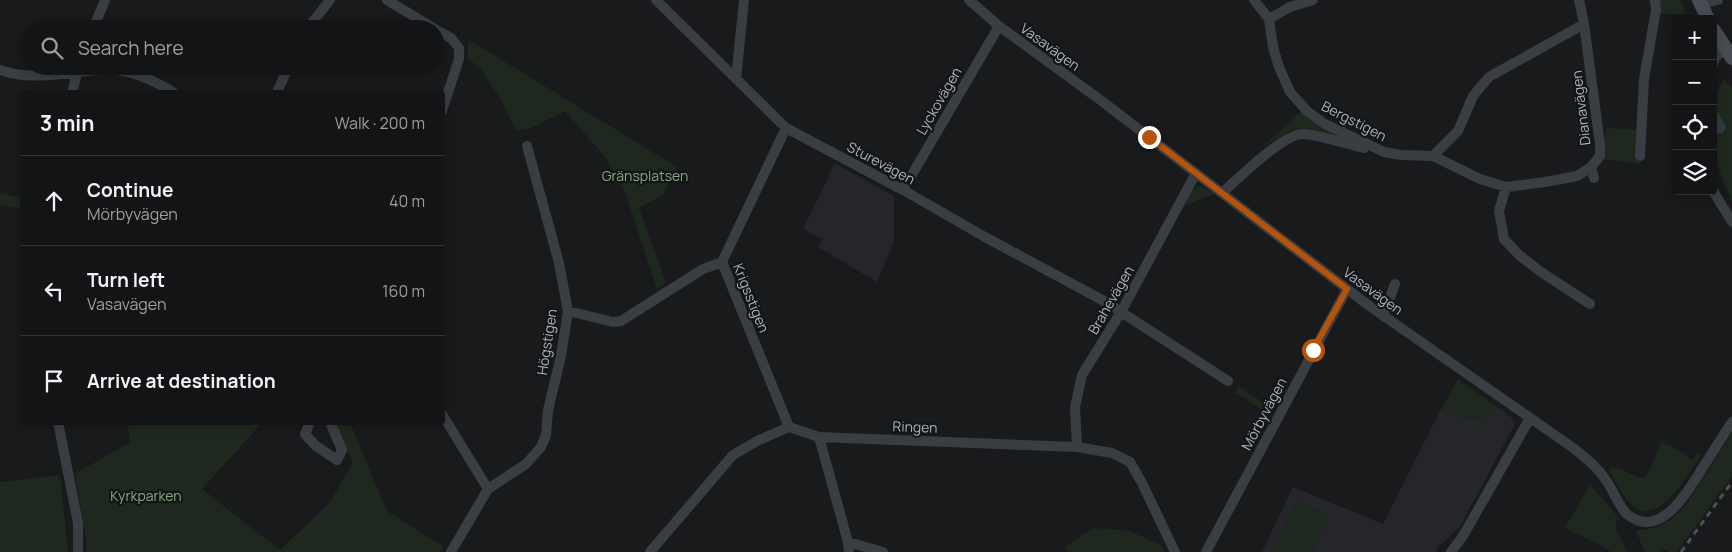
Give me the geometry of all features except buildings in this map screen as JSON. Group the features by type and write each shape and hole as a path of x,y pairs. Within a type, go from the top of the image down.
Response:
{"street":[{"path":"97,20 105,0"},
{"path":"314,20 330,0"},
{"path":"387,0 421,20"},
{"name":"Sturevägen","path":"656,0 786,128 903,190 1121,312 1228,381"},
{"path":"736,78 744,0"},
{"name":"Vasavägen","path":"969,0 999,26 1383,316 1572,447 1605,478 1626,513 1635,520 1655,521 1672,511 1683,499 1732,422"},
{"path":"1254,0 1269,19 1290,7 1312,0"},
{"path":"1579,0 1584,24 1489,76 1473,96 1458,131 1433,156 1480,179 1506,187 1577,176 1591,167 1594,178"},
{"path":"1640,156 1644,79 1656,10 1655,0"},
{"path":"1706,15 1700,2 1718,0"},
{"name":"Bergstigen","path":"1269,19 1273,47 1279,67 1290,92 1307,111 1325,124 1384,152 1401,155 1433,156"},
{"name":"Dianavägen","path":"1584,24 1600,144 1600,156 1591,167"},
{"name":"Lyckovägen","path":"903,190 999,26"},
{"path":"445,34 460,48 459,59 445,102"},
{"path":"1715,60 1729,52 1717,35"},
{"path":"0,70 20,74"},
{"path":"73,90 77,75"},
{"path":"137,75 170,90"},
{"path":"278,90 285,75"},
{"name":"Krigsstigen","path":"786,128 722,262 789,427"},
{"path":"1222,193 1289,137 1302,134 1384,152"},
{"name":"Högstigen","path":"488,489 526,464 542,447 546,435 548,410 561,356 568,311 560,263 527,146"},
{"name":"Brahevägen","path":"1076,447 1075,407 1082,375 1121,312 1196,173"},
{"path":"1506,187 1499,211 1504,239 1519,255 1541,272 1590,304"},
{"path":"1715,195 1732,222"},
{"path":"568,311 612,322 621,321 703,269 722,262"},
{"path":"1383,316 1394,284"},
{"name":"Mörbyvägen","path":"1208,552 1347,289"},
{"path":"1451,552 1464,536 1530,418"},
{"path":"445,419 488,489 451,552"},
{"path":"59,425 78,524 78,552"},
{"path":"309,425 305,434 316,446 337,460 342,450 331,425"},
{"path":"653,551 733,455 759,440 789,427"},
{"name":"Ringen","path":"789,427 819,437 1076,447 1112,453 1130,462 1176,552"},
{"path":"819,437 849,547 883,552"}],"shaded area":[{"path":"1717,113 1726,127 1723,133 1717,133"},
{"path":"834,163 894,196 894,242 877,282 818,247 822,239 803,229"},
{"path":"1496,406 1512,418 1515,424 1461,525 1442,544 1438,545 1436,552 1262,552 1293,487 1383,524 1440,411 1478,421"}],"green space":[{"path":"1658,0 1680,0 1686,14 1656,14"},
{"name":"Gränsplatsen","path":"469,40 677,167 663,195 639,208 666,283 657,289 625,192 606,158 565,111 531,128 516,131 503,103 480,68 467,58"},
{"path":"1724,79 1732,88 1732,200 1717,162 1717,98"},
{"path":"1301,111 1364,145 1293,129 1261,148"},
{"path":"1606,128 1637,130 1640,164 1603,159"},
{"path":"1200,186 1214,194 1183,206 1192,190"},
{"path":"0,193 20,198 20,209 0,205"},
{"path":"1458,379 1496,406 1478,421 1440,411"},
{"path":"1239,386 1273,410 1270,415 1235,392"},
{"name":"Kyrkparken","path":"127,425 260,425 202,489 280,550 330,502 353,463 336,425 351,425 387,511 443,546 441,552 86,552 87,545 75,474 130,442"},
{"path":"1732,433 1732,476 1677,552 1669,552 1662,548 1659,552 1645,552 1636,531 1657,527 1672,519 1688,502"},
{"path":"1661,442 1677,449 1692,460 1698,452 1701,455 1674,494 1655,509 1646,511 1636,508 1628,501 1609,470 1612,466 1644,479 1654,461"},
{"path":"60,475 68,552 0,552 0,482"},
{"path":"1590,484 1617,516 1616,529 1627,552 1611,552 1603,546 1565,528"},
{"path":"1296,500 1330,515 1313,552 1273,552"},
{"path":"1093,528 1130,531 1161,545 1164,552 1068,552 1065,547"}],"railway":[{"path":"1681,552 1732,482"}],"route":[{"path":"1149,137 1347,289 1313,350"}]}
